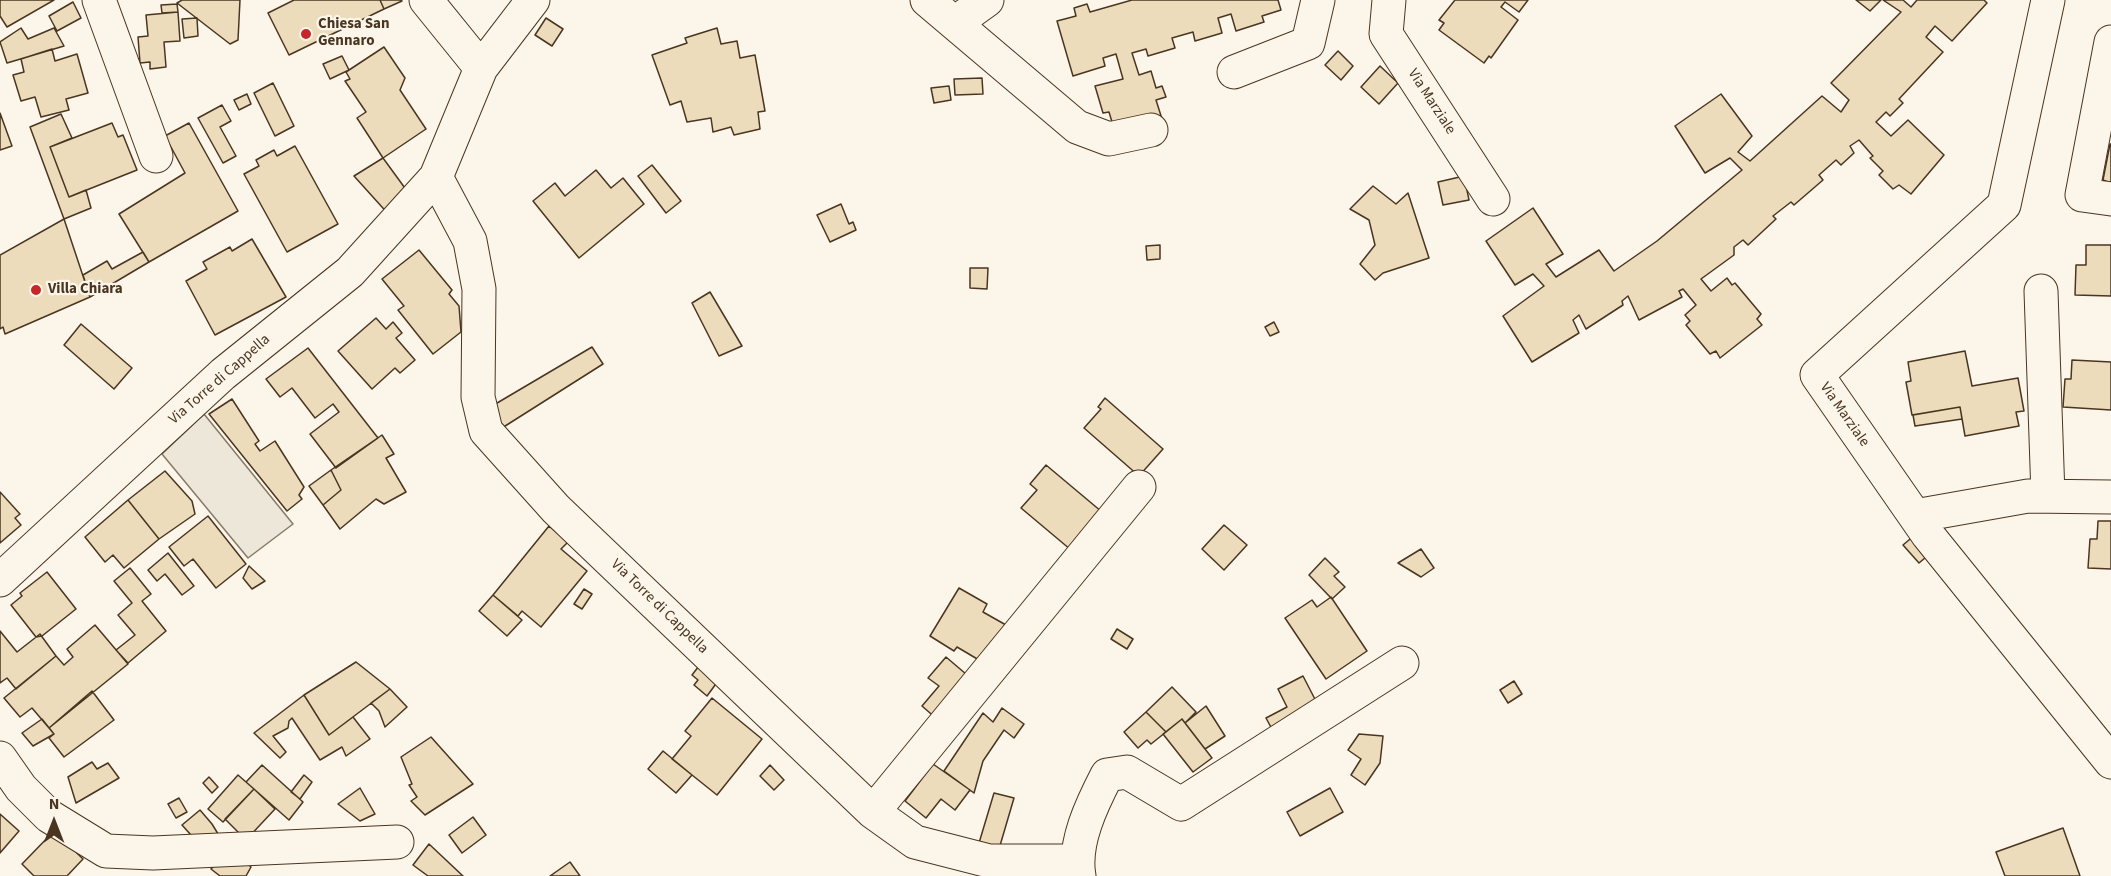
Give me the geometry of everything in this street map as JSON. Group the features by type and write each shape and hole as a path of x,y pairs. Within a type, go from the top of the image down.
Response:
{"street":[{"path":"99,0 156,156"},
{"path":"426,0 481,68"},
{"name":"Via Torre di Cappella","path":"0,580 224,374 350,272 436,177 481,68 533,0"},
{"path":"927,0 1077,128 1108,139 1151,130"},
{"path":"955,23 987,0"},
{"path":"1233,72 1308,43 1318,0"},
{"name":"Via Marziale","path":"1389,0 1386,34 1493,199"},
{"name":"Via Marziale","path":"2048,0 2004,205 1817,375 1915,516 2111,762"},
{"path":"2111,42 2082,195 2111,199"},
{"name":"Via Torre di Cappella","path":"436,177 470,241 472,251 479,289 478,397 486,431 556,509 873,812 915,842 989,861 1077,869"},
{"path":"2041,291 2048,496"},
{"path":"873,812 1139,487"},
{"path":"1915,516 2028,496 2111,497"},
{"path":"1077,869 1093,803 1107,775 1127,772 1181,804 1402,663"},
{"path":"0,758 21,788 49,816 106,851 153,853 397,842"}],"shaded area":[{"path":"204,414 293,524 248,558 162,454"}],"building":[{"path":"0,0 54,0 7,27 0,16"},
{"path":"182,0 240,0 238,40 230,44 177,3"},
{"name":"Chiesa San Gennaro","path":"294,0 380,0 384,9 289,55 268,13"},
{"path":"380,0 401,0 402,1 384,9"},
{"path":"1132,0 1278,0 1281,10 1262,16 1264,22 1236,31 1231,14 1218,18 1222,33 1195,41 1193,32 1172,38 1175,48 1148,56 1146,49 1132,53 1139,75 1151,71 1156,88 1162,86 1166,97 1156,100 1162,119 1115,132 1109,112 1103,113 1095,86 1123,79 1116,54 1103,58 1105,66 1073,76 1057,21 1076,16 1074,8 1087,4 1090,12"},
{"path":"1455,0 1528,0 1519,12 1505,2 1501,7 1518,20 1491,58 1489,56 1484,63 1439,30 1444,23 1439,20"},
{"path":"1856,0 1881,0 1870,11"},
{"path":"1883,0 1903,0 1911,7 1917,0 1984,0 1987,3 1952,41 1935,26 1926,37 1943,52 1899,99 1903,103 1890,116 1886,112 1876,122 1891,136 1908,120 1944,155 1911,194 1899,185 1893,189 1879,175 1883,171 1870,158 1873,156 1859,140 1850,146 1854,153 1841,165 1836,160 1819,175 1823,180 1794,205 1791,202 1773,216 1776,219 1748,245 1743,240 1734,247 1734,255 1701,279 1711,291 1727,278 1732,285 1735,283 1761,314 1757,319 1762,325 1720,358 1716,351 1710,354 1686,325 1690,321 1685,315 1696,305 1683,289 1679,291 1682,297 1639,320 1628,296 1622,301 1623,305 1586,329 1579,315 1573,320 1579,333 1532,362 1503,316 1544,286 1533,274 1515,285 1486,241 1533,208 1563,254 1546,264 1556,277 1599,250 1614,271 1657,241 1742,170 1730,158 1705,173 1675,126 1721,94 1752,136 1738,152 1750,161 1822,96 1841,112 1849,100 1831,83 1901,12"},
{"path":"73,2 81,18 57,31 49,16"},
{"path":"177,4 178,12 162,13 161,5"},
{"path":"178,12 180,41 164,42 166,67 150,69 150,62 140,63 138,37 148,36 146,15"},
{"path":"197,18 198,36 184,38 182,19"},
{"path":"546,18 563,29 552,46 535,35"},
{"path":"21,28 28,39 54,28 64,46 7,63 0,42"},
{"path":"717,28 721,44 737,41 740,58 755,55 765,111 758,112 760,129 734,135 731,127 713,132 711,118 687,122 681,101 670,105 652,55 687,43 685,38"},
{"path":"384,47 405,78 400,90 426,129 383,158 357,118 366,112 345,81 350,79 346,72"},
{"path":"52,49 55,61 77,54 88,93 66,99 69,110 41,117 35,97 21,101 13,75 24,72 21,59"},
{"path":"1338,51 1353,66 1341,80 1325,65"},
{"path":"342,56 349,70 330,79 323,64"},
{"path":"1380,66 1398,83 1379,104 1361,87"},
{"path":"982,78 983,94 955,95 954,79"},
{"path":"273,83 294,126 275,136 254,93"},
{"path":"949,86 951,100 934,103 931,88"},
{"path":"247,94 251,104 239,110 234,100"},
{"path":"222,105 231,121 220,127 236,156 223,163 198,118"},
{"path":"0,113 12,146 0,150"},
{"path":"61,114 72,138 50,147 69,197 86,190 91,208 64,219 30,127"},
{"path":"112,123 118,137 123,135 137,170 69,197 50,147"},
{"path":"189,123 238,211 149,262 119,214 185,173 165,136"},
{"path":"2110,144 2111,192 2108,182 2103,180"},
{"path":"295,146 338,224 287,252 244,174 259,166 256,160 274,150 277,156"},
{"path":"383,158 410,195 391,217 354,176"},
{"path":"652,165 681,201 666,213 638,176"},
{"path":"596,170 611,188 623,178 644,204 579,258 533,201 555,183 565,196"},
{"path":"1464,176 1469,200 1443,205 1438,182"},
{"path":"1373,186 1396,204 1408,193 1429,258 1383,273 1375,280 1360,264 1375,245 1369,220 1350,209"},
{"path":"841,204 849,224 853,222 856,230 830,242 817,215"},
{"path":"64,219 90,297 5,334 3,327 0,329 0,255"},
{"path":"252,239 286,297 215,335 186,281 207,269 203,262 230,247 232,251"},
{"path":"1160,245 1160,259 1147,260 1146,246"},
{"path":"2086,245 2111,245 2111,296 2075,295 2076,265 2086,265"},
{"path":"419,250 452,290 449,294 459,306 461,332 433,354 398,310 404,306 382,279"},
{"path":"143,252 149,262 90,297 83,275 107,261 112,269"},
{"path":"970,268 988,268 987,289 970,288"},
{"path":"710,292 742,346 719,356 692,303"},
{"path":"376,318 386,329 393,322 402,333 396,338 415,360 400,373 395,368 372,389 338,351"},
{"path":"1274,322 1279,332 1270,336 1265,327"},
{"path":"81,324 132,368 114,389 64,345"},
{"path":"592,347 603,364 502,428 492,406"},
{"path":"308,348 378,438 336,468 310,434 339,412 333,404 315,418 292,388 280,397 266,379"},
{"path":"1965,351 1972,386 2018,378 2024,411 2016,412 2019,426 1965,436 1960,407 1912,415 1906,382 1911,381 1908,362"},
{"path":"2072,360 2111,362 2111,410 2063,407 2065,379 2071,379"},
{"path":"1105,398 1163,449 1139,476 1084,428 1101,409 1098,407"},
{"path":"232,399 259,441 255,444 260,451 275,441 304,487 299,495 302,499 287,511 209,414"},
{"path":"1960,407 1962,419 1915,426 1913,415"},
{"path":"382,435 394,454 386,458 406,492 384,504 376,499 340,529 323,505 341,490 331,470"},
{"path":"1046,465 1108,517 1077,555 1021,508 1037,490 1030,484"},
{"path":"331,470 341,490 323,505 309,486"},
{"path":"165,471 192,501 195,514 159,539 128,500"},
{"path":"0,492 20,514 15,518 21,525 0,543"},
{"path":"128,500 159,539 124,568 113,555 105,562 85,537"},
{"path":"208,516 246,564 216,588 193,559 184,566 169,547"},
{"path":"2098,521 2111,521 2111,569 2088,568 2090,539 2097,539"},
{"path":"1224,525 1247,545 1224,570 1202,549"},
{"path":"549,526 568,542 561,549 587,571 541,627 522,611 518,616 493,595"},
{"path":"1916,534 1932,552 1919,563 1903,545"},
{"path":"1421,549 1434,568 1421,577 1398,563"},
{"path":"168,553 194,586 182,595 165,574 157,581 148,570"},
{"path":"1325,558 1339,572 1334,576 1345,587 1332,599 1309,575"},
{"path":"249,566 265,581 252,589 243,578"},
{"path":"130,568 151,594 142,601 166,631 128,663 116,650 135,635 118,615 132,603 114,581"},
{"path":"47,572 76,609 42,636 36,637 11,605 22,596 20,593"},
{"path":"959,588 987,604 983,612 1006,625 984,663 957,647 954,651 930,636"},
{"path":"584,589 592,594 582,609 574,604"},
{"path":"493,595 522,620 507,636 479,611"},
{"path":"1331,597 1367,651 1326,679 1285,618 1312,600 1317,607"},
{"path":"95,625 128,664 49,728 32,708 20,717 4,698 56,656 64,665 73,657 67,649"},
{"path":"1117,629 1133,639 1127,649 1111,639"},
{"path":"0,631 17,652 40,634 56,656 16,689 7,678 0,683"},
{"path":"946,657 973,680 938,720 922,706 939,686 928,678"},
{"path":"356,662 390,689 329,735 304,695"},
{"path":"702,662 721,677 707,696 694,685 698,680 692,675"},
{"path":"1303,676 1319,707 1273,731 1266,718 1287,707 1278,689"},
{"path":"1514,681 1522,694 1508,703 1500,690"},
{"path":"1172,687 1196,712 1185,723 1182,719 1166,732 1146,712"},
{"path":"390,689 407,707 385,727 379,711 371,703"},
{"path":"92,691 114,720 64,757 49,738 54,734 49,728"},
{"path":"304,695 329,735 353,717 370,739 346,756 342,747 320,760 292,718 288,728 273,736 286,752 280,758 254,733"},
{"path":"712,698 762,739 717,795 672,759 691,736 685,731"},
{"path":"1206,706 1225,736 1205,749 1185,723"},
{"path":"1002,708 1024,724 1014,738 1004,730 983,761 974,793 944,771 983,713 993,722"},
{"path":"1146,712 1166,732 1151,744 1147,740 1138,748 1124,732"},
{"path":"42,719 54,734 33,746 22,733"},
{"path":"1182,719 1212,758 1193,772 1163,734"},
{"path":"1359,734 1383,736 1380,763 1365,785 1351,775 1361,759 1348,750"},
{"path":"431,737 473,784 425,815 411,801 417,797 409,785 412,784 401,757"},
{"path":"663,751 692,775 676,793 648,769"},
{"path":"92,762 97,769 108,763 119,778 76,803 68,777"},
{"path":"933,764 970,790 955,810 941,799 926,818 905,801"},
{"path":"262,765 303,802 289,820 246,782"},
{"path":"770,765 784,780 774,790 760,776"},
{"path":"238,775 254,789 223,822 208,809"},
{"path":"304,775 312,782 300,799 291,792"},
{"path":"209,777 218,787 212,793 203,783"},
{"path":"360,788 375,814 360,821 338,804"},
{"path":"1330,788 1343,812 1300,836 1287,812"},
{"path":"254,789 275,809 246,840 225,819"},
{"path":"994,793 1014,798 999,849 979,843"},
{"path":"179,798 187,812 176,818 168,804"},
{"path":"200,810 223,842 199,844 182,825"},
{"path":"0,814 19,831 0,853"},
{"path":"473,817 486,835 462,853 449,835"},
{"path":"2063,828 2080,876 2005,876 1996,852"},
{"path":"54,831 83,859 67,876 34,876 22,864"},
{"path":"429,844 463,876 428,876 413,865"},
{"path":"223,856 241,858 251,867 246,876 220,876 211,869"},
{"path":"570,862 580,876 550,876"}],"place":[{"name":"Chiesa San Gennaro","path":"306,34"},
{"name":"Villa Chiara","path":"36,290"}]}
